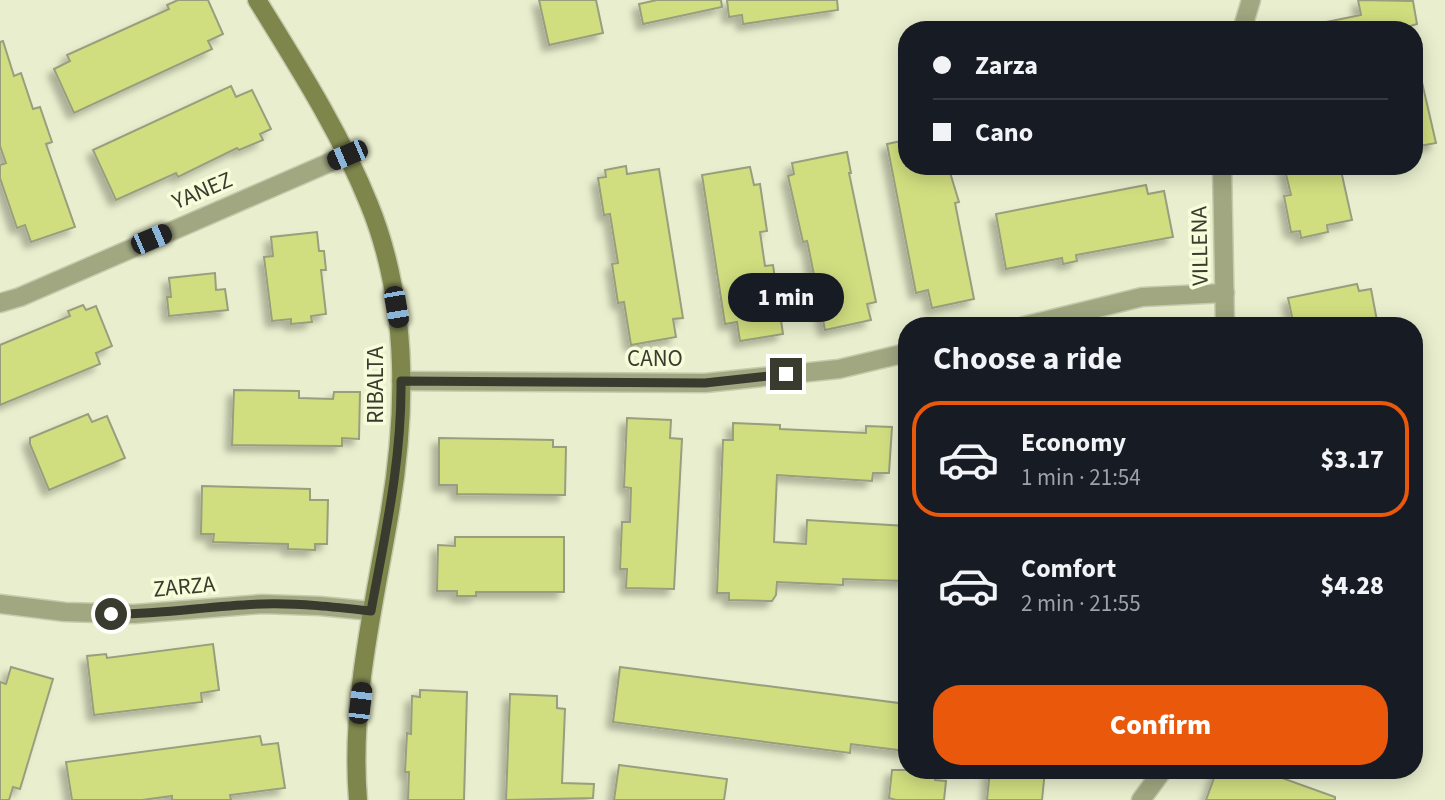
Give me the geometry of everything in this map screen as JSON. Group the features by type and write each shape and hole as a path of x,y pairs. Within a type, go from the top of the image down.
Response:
{"street":[{"name":"RIBALTA","path":"257,0 347,155 370,206 389,268 399,326 401,424 396,471 371,611 357,726 358,800"},
{"path":"1245,21 1251,0"},
{"name":"YANEZ","path":"0,303 20,297 347,155"},
{"name":"VILLENA","path":"1222,175 1225,317"},
{"path":"1061,317 1142,297 1225,293"},
{"name":"CANO","path":"401,381 705,383 839,369 898,355"},
{"name":"ZARZA","path":"0,604 65,612 134,614 262,604 371,611"},
{"path":"1141,800 1156,779"}],"building":[{"path":"178,0 208,0 223,34 208,41 212,49 74,113 54,69 70,61 67,55 169,9 167,5"},
{"path":"539,0 596,0 603,33 549,45"},
{"path":"657,0 721,0 722,7 643,24 639,4"},
{"path":"727,0 837,0 838,10 743,24 742,15 729,17"},
{"path":"1358,0 1413,1 1416,21 1331,21 1361,15"},
{"path":"3,41 14,76 21,73 33,109 40,107 52,142 46,144 75,227 31,242 25,225 17,228 0,178 0,165 6,163 0,146 0,42"},
{"path":"231,86 236,97 252,90 271,129 260,134 263,140 239,150 237,148 178,177 176,173 116,200 93,150"},
{"path":"1423,87 1436,143 1423,145"},
{"path":"898,142 898,175 951,175 959,202 955,203 974,299 932,308 928,290 916,293 887,144"},
{"path":"847,152 876,302 867,304 871,320 825,330 808,245 807,241 803,242 788,176 794,174 792,163"},
{"path":"626,166 627,174 659,169 683,318 673,319 676,337 631,345 624,302 618,303 612,264 618,263 610,214 604,215 598,178 606,177 605,170"},
{"path":"750,167 754,185 760,184 767,231 760,232 765,266 773,265 783,334 740,341 737,322 725,324 702,175"},
{"path":"1286,175 1342,175 1352,220 1327,225 1328,232 1301,238 1300,231 1291,232 1284,196 1291,195"},
{"path":"1146,185 1148,194 1164,191 1173,237 1076,255 1077,261 1063,264 1062,258 1006,269 996,214"},
{"path":"317,232 319,251 324,251 326,270 321,270 326,314 311,316 312,322 291,324 291,319 272,321 264,257 273,256 271,237"},
{"path":"215,273 216,290 225,289 228,310 169,316 169,278"},
{"path":"1357,284 1359,291 1371,289 1376,317 1292,317 1288,298"},
{"path":"83,305 86,310 96,306 112,346 96,353 100,364 0,405 0,345 70,316 68,311"},
{"path":"234,390 299,391 299,398 333,399 334,392 360,392 359,439 342,438 342,446 232,445"},
{"path":"88,414 92,422 107,416 125,458 49,490 30,438"},
{"path":"627,418 671,420 670,438 682,439 674,589 626,588 627,569 620,569 622,522 630,522 631,488 624,487"},
{"path":"733,423 780,425 780,429 866,433 866,426 892,427 889,473 873,473 872,481 777,475 774,542 806,544 807,520 898,526 898,581 843,579 843,585 777,582 776,595 772,601 729,600 729,593 717,593 723,440 733,440"},
{"path":"439,438 553,440 553,447 566,447 565,495 457,494 457,485 439,485"},
{"path":"202,486 310,489 310,500 328,500 327,544 315,544 315,550 288,549 288,544 213,542 214,534 201,534"},
{"path":"455,537 564,537 564,592 476,592 476,596 457,596 457,591 437,591 438,545 455,546"},
{"path":"213,644 219,690 201,693 202,702 94,715 87,656 106,654 107,658"},
{"path":"11,667 53,679 20,789 13,787 9,800 0,800 0,682 6,684"},
{"path":"620,667 898,703 898,750 851,744 850,753 613,722"},
{"path":"420,690 467,692 464,800 408,800 409,772 405,772 407,733 411,734 412,696 420,697"},
{"path":"510,694 557,696 557,708 565,709 562,783 594,784 593,798 506,800"},
{"path":"260,736 262,745 278,743 285,788 230,795 231,800 172,800 172,796 142,800 72,800 66,762"},
{"path":"619,765 727,779 724,800 614,800"},
{"path":"892,770 898,770 898,779 946,781 944,800 889,798"},
{"path":"989,779 1044,779 1042,800 987,800"},
{"path":"1214,779 1285,779 1335,797 1335,800 1206,800"}],"route":[{"path":"111,614 179,612 262,604 371,611 396,471 401,424 401,381 705,383 786,374"}]}
